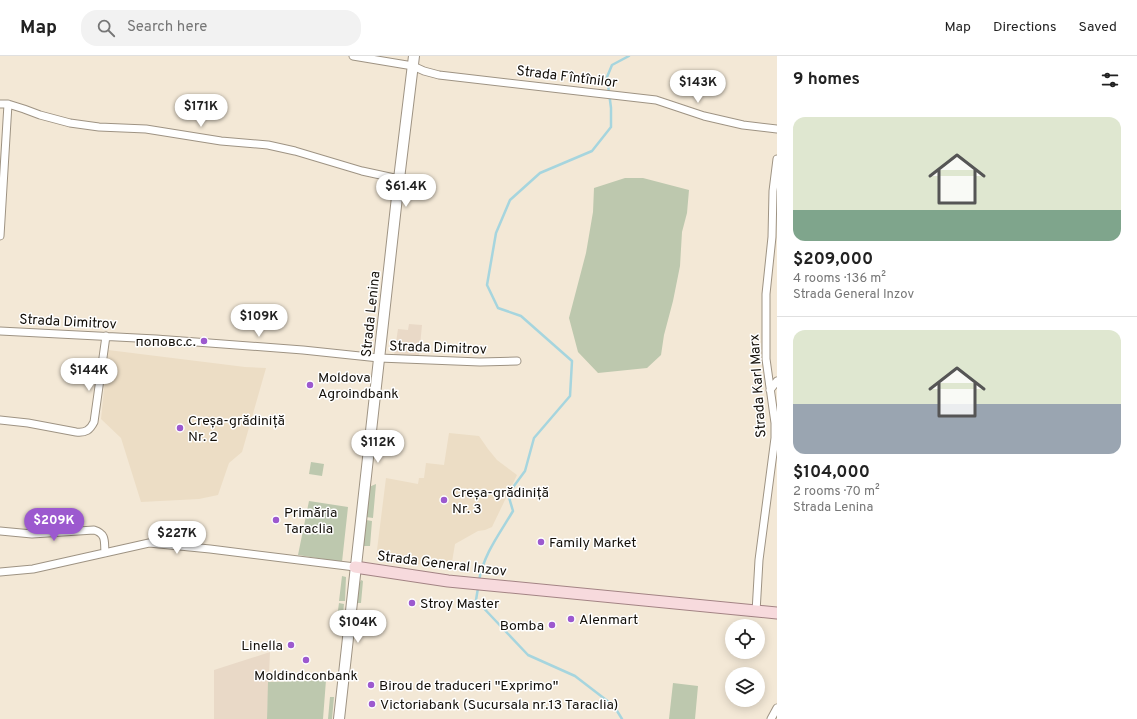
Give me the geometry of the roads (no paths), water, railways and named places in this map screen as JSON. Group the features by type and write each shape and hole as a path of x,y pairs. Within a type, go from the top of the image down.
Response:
{"main road":[{"name":"Strada General Inzov","path":"355,567 448,581 777,613"}],"street":[{"name":"Strada Fîntînilor","path":"353,56 413,61 424,71 439,75 656,100 704,116 742,125 777,129"},
{"name":"Strada Lenina","path":"339,719 413,61"},
{"path":"0,104 8,104 70,123 99,127 146,129 221,141 268,145 295,151 362,171 399,179"},
{"path":"0,236 8,104"},
{"name":"Strada Karl Marx","path":"756,612 759,560 775,423 766,359 766,294 772,237 773,191 777,159"},
{"name":"Strada Dimitrov","path":"0,331 106,336 303,350 379,358 517,362"},
{"path":"0,420 54,427 82,433 89,430 94,422 106,336"},
{"path":"770,390 777,381"},
{"path":"0,531 32,534 94,530 101,532 104,536 105,553"},
{"name":"Strada General Inzov","path":"0,572 33,569 139,545 159,543 355,567"},
{"path":"771,719 777,708"}],"waterway":[{"path":"479,581 488,553 513,511 508,494 525,471 534,438 570,396 572,361 521,316 498,308 487,285 496,233 510,200 540,173 592,151 611,127 611,108 607,77 612,65 629,56"},
{"path":"478,588 476,600 528,655 575,676 614,706 622,719"}],"place":[{"name":"поповс.с.","path":"204,341"},
{"name":"Moldova Agroindbank","path":"310,385"},
{"name":"Creșa-grădiniță Nr. 2","path":"180,428"},
{"name":"Creșa-grădiniță Nr. 3","path":"444,500"},
{"name":"Primăria Taraclia","path":"276,520"},
{"name":"Family Market","path":"541,542"},
{"name":"Stroy Master","path":"412,603"},
{"name":"Alenmart","path":"571,619"},
{"name":"Bomba","path":"552,625"},
{"name":"Linella","path":"291,645"},
{"name":"Moldindconbank","path":"306,660"},
{"name":"Birou de traduceri \"Exprimo\"","path":"371,685"},
{"name":"Victoriabank (Sucursala nr.13 Taraclia)","path":"372,704"}]}
